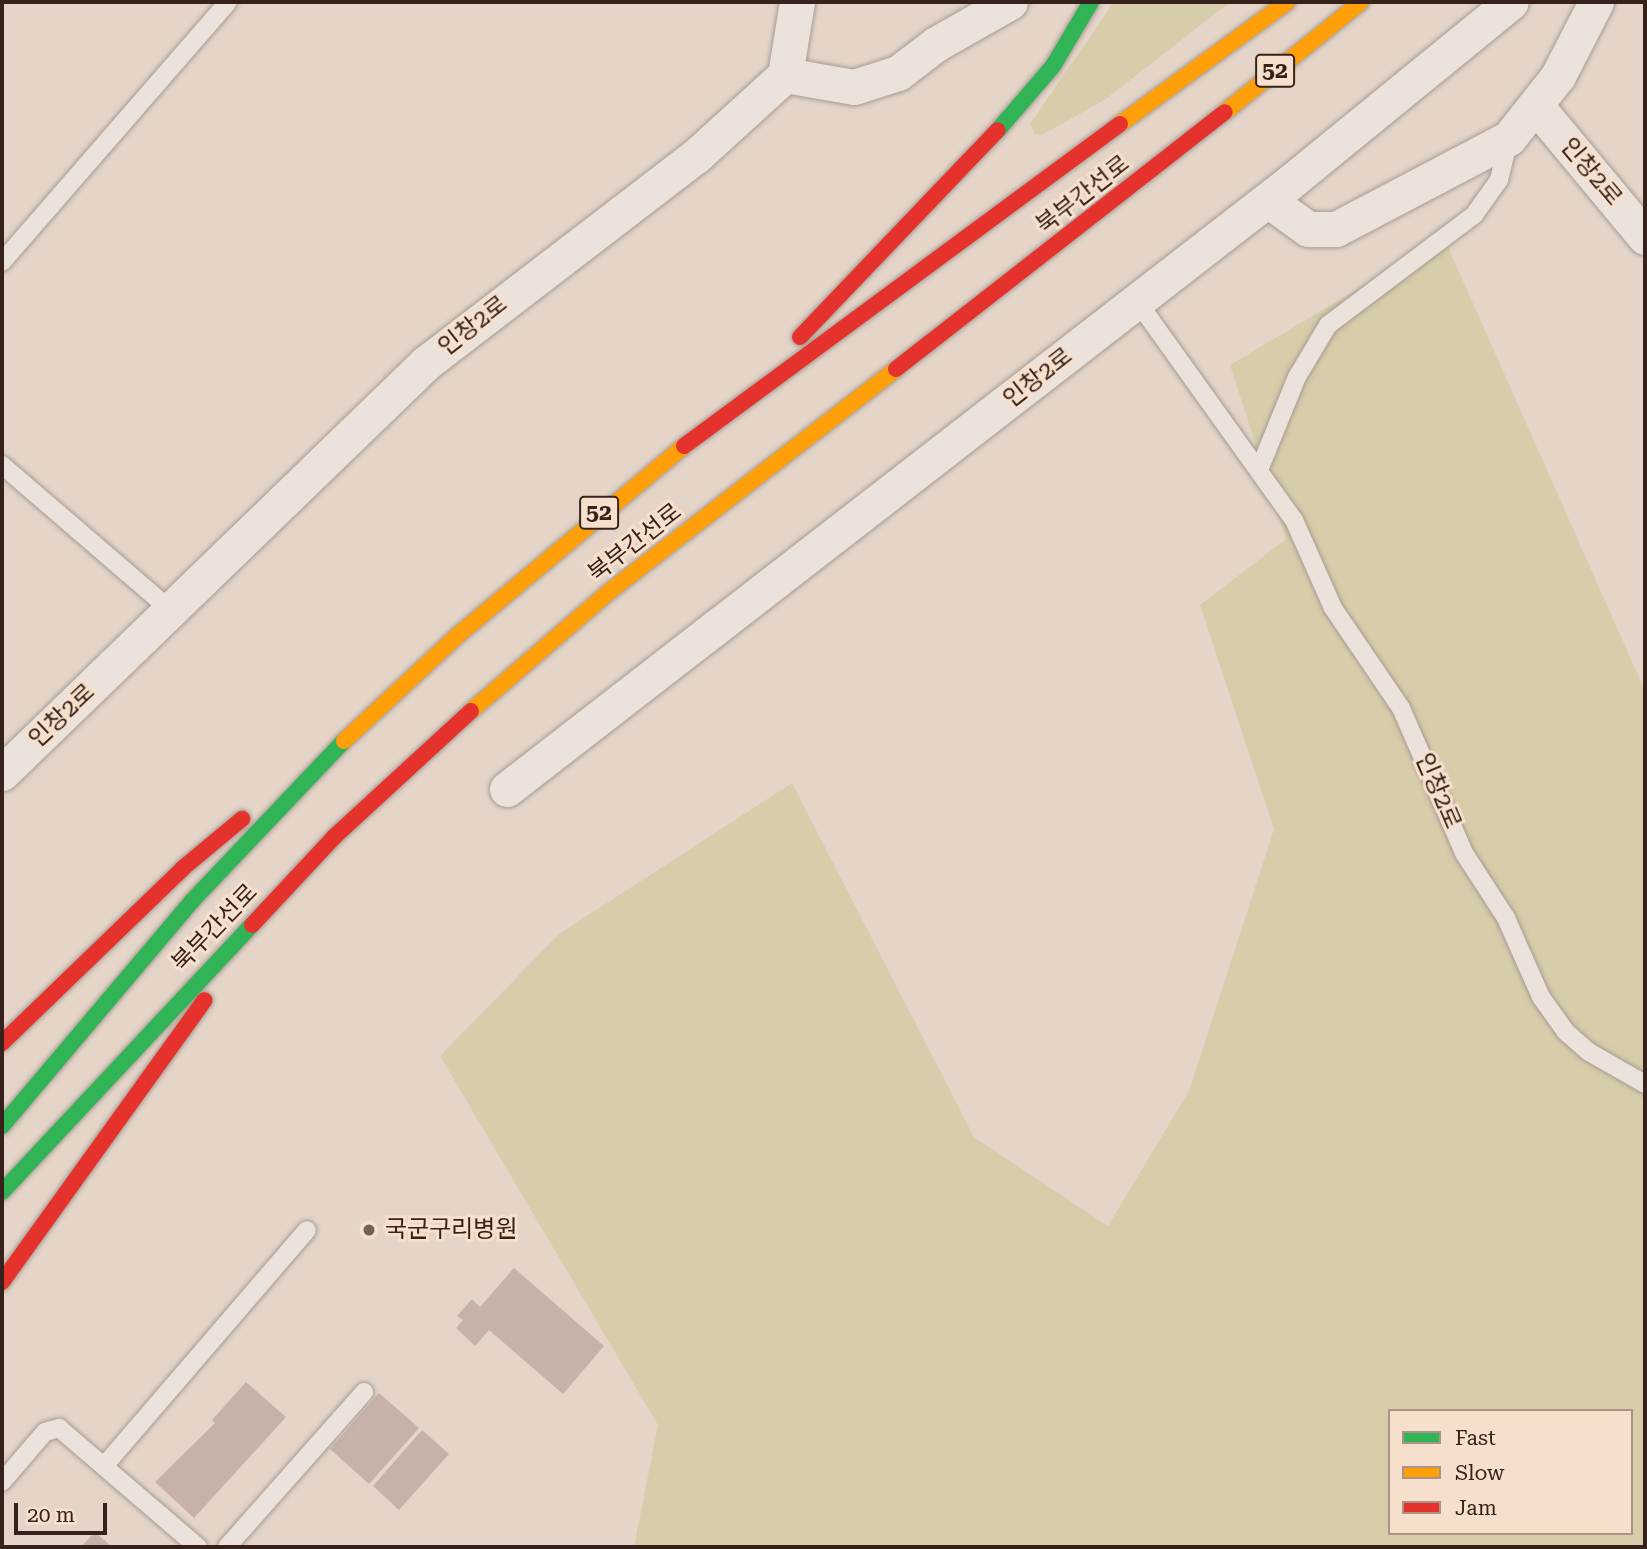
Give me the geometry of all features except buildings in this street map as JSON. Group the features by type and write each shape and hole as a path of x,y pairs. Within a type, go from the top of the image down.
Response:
{"highway":[{"path":"733,408 962,171 1053,66 1091,2"},
{"name":"북부간선로","path":"2,1126 192,901 341,744 557,550 733,408 1287,2"},
{"name":"북부간선로","path":"2,1192 334,836 610,591 1190,141 1361,2"},
{"path":"1190,141 1378,2"},
{"path":"2,1043 202,851 341,744"},
{"path":"2,1282 204,1001 334,836"}],"street":[{"path":"797,2 785,75 854,87 898,73 936,44 1010,2"},
{"name":"인창2로","path":"507,789 1268,200 1511,2"},
{"path":"1268,200 1308,229 1336,229 1510,138 1536,107 1597,2"},
{"name":"인창2로","path":"2,773 426,363 696,156 785,75"},
{"name":"인창2로","path":"1536,107 1645,237"}],"lane":[{"path":"2,262 228,2"},
{"path":"1259,470 1297,377 1328,325 1474,215 1499,180 1510,138"},
{"name":"인창2로","path":"1137,301 1294,520 1333,608 1401,708 1464,853 1506,918 1541,997 1566,1032 1590,1052 1645,1084"},
{"path":"2,465 172,611"},
{"path":"104,1466 306,1230"},
{"path":"227,1547 364,1392"},
{"path":"2,1482 52,1428 65,1431 198,1547"}],"shaded area":[{"path":"1114,2 1230,2 1106,99 1042,135 1035,134 1030,124"},
{"path":"1444,238 1645,691 1645,1547 634,1547 658,1425 440,1056 559,934 792,783 974,1137 1108,1226 1189,1091 1274,829 1200,605 1286,539 1230,365"}],"traffic: fast":[{"path":"998,130 1053,66 1091,2"},
{"path":"2,1126 192,901 344,741"},
{"path":"2,1192 252,925"}],"traffic: slow":[{"path":"1120,124 1287,2"},
{"path":"1225,112 1361,2"},
{"path":"471,711 610,591 896,369"},
{"path":"344,741 458,635 684,446"}],"traffic: jam":[{"path":"896,369 1225,112"},
{"path":"684,446 1120,124"},
{"path":"800,337 998,130"},
{"path":"252,925 334,837 471,711"},
{"path":"2,1043 183,868 242,819"},
{"path":"2,1282 205,1000"}],"place":[{"name":"국군구리병원","path":"369,1230"}]}
